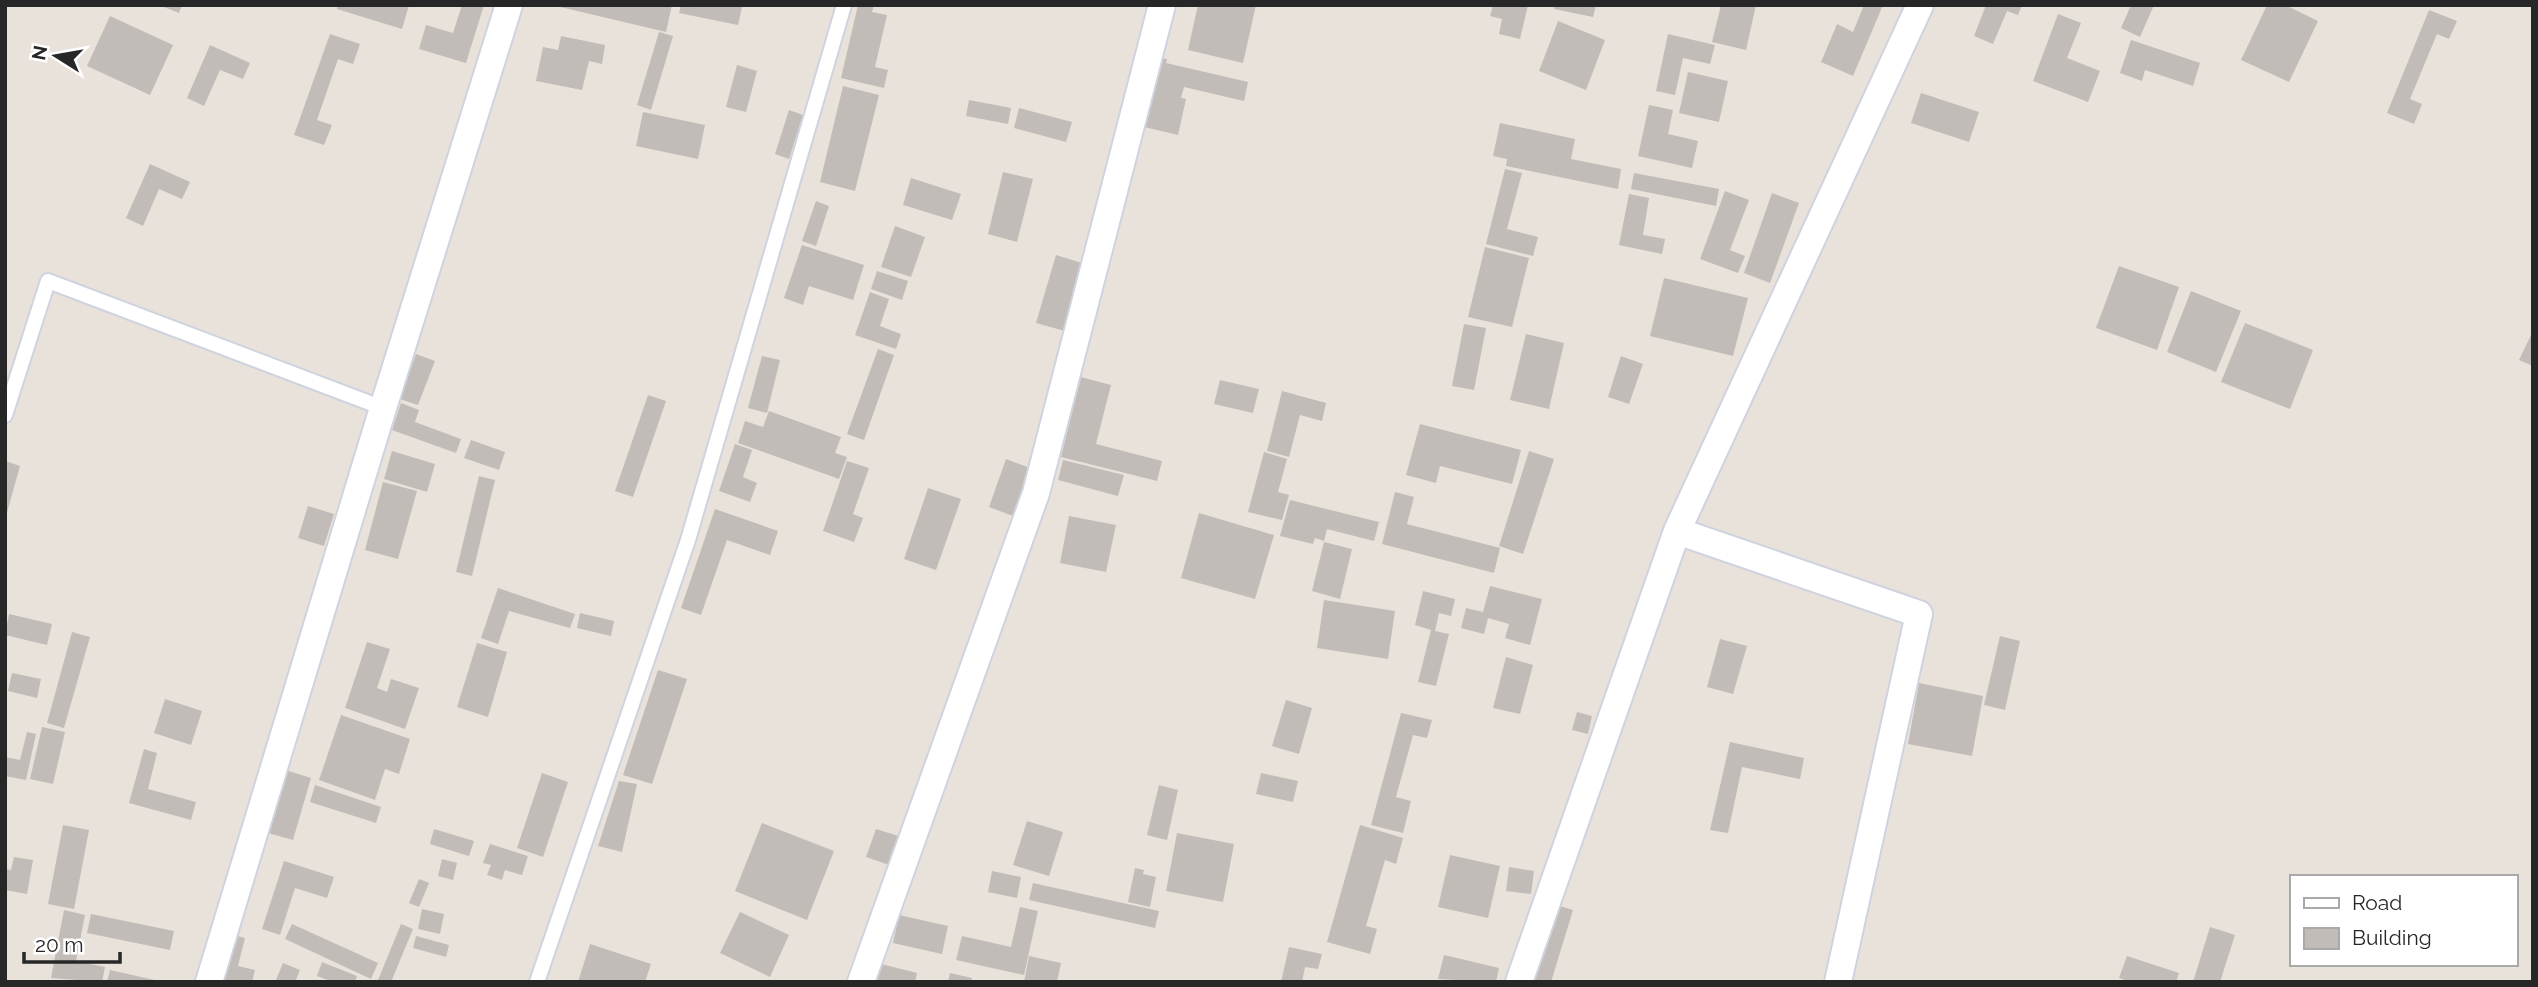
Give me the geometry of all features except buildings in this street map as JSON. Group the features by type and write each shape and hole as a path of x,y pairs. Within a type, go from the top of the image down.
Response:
{"street":[{"path":"209,982 383,408 509,5"},
{"path":"860,982 1036,493 1161,5"},
{"path":"1519,982 1677,531 1920,5"},
{"path":"1677,531 1919,614 1838,982"}],"lane":[{"path":"537,982 688,540 844,5"},
{"path":"5,415 48,281 383,408"}]}
